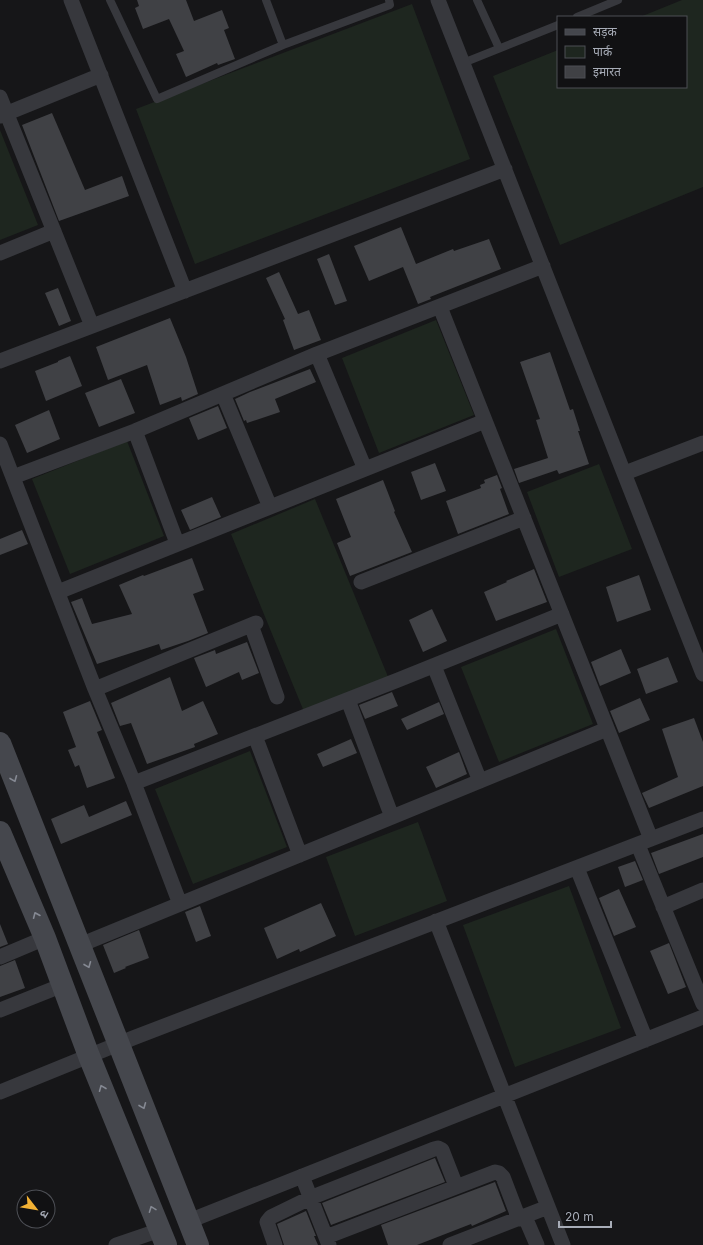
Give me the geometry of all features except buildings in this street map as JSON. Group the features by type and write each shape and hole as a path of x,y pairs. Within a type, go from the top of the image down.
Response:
{"street":[{"path":"71,0 185,290"},
{"path":"438,0 703,674"},
{"path":"3,115 101,75"},
{"path":"0,97 3,115 54,231 92,326"},
{"path":"0,361 505,169"},
{"path":"0,253 54,231"},
{"path":"13,477 135,431 317,354 543,266"},
{"path":"440,306 607,729 644,842 663,907 703,1004"},
{"path":"317,354 365,469"},
{"path":"223,394 270,507"},
{"path":"58,592 485,421"},
{"path":"135,431 178,543"},
{"path":"625,473 703,442"},
{"path":"0,444 95,689 134,783 180,904"},
{"path":"361,582 524,518"},
{"path":"134,783 348,700 562,614"},
{"path":"95,689 253,624 278,697"},
{"path":"434,666 480,781"},
{"path":"348,700 392,817"},
{"path":"80,945 607,729"},
{"path":"255,736 300,855"},
{"path":"0,743 198,1245"},
{"path":"0,1092 119,1044 703,819"},
{"path":"0,832 45,938 89,1056 163,1237 116,1245"},
{"path":"577,868 646,1040"},
{"path":"663,907 703,890"},
{"path":"436,921 563,1245"},
{"path":"0,957 45,938"},
{"path":"0,1010 63,985"},
{"path":"189,1221 703,1017"},
{"path":"275,1245 267,1226 268,1219 310,1198 438,1148 442,1150 456,1186"},
{"path":"302,1176 327,1241 456,1186 494,1172 499,1173 503,1177 522,1218 537,1245"},
{"path":"450,1245 487,1238 522,1218 548,1207"}],"lane":[{"path":"110,0 157,99 283,45 390,5 389,0"},
{"path":"266,0 283,45"},
{"path":"477,0 499,48"},
{"path":"579,16 618,0"},
{"path":"463,63 557,25"}],"green space":[{"path":"682,0 703,0 703,187 560,245 493,76 557,50 557,88 687,88 687,16 642,16"},
{"path":"412,4 470,159 195,264 136,109"},
{"path":"0,130 38,225 0,240"},
{"path":"436,320 474,415 379,453 342,358"},
{"path":"127,441 164,536 70,574 32,479"},
{"path":"599,464 632,549 559,577 527,492"},
{"path":"315,499 391,684 307,719 231,534"},
{"path":"556,629 593,724 499,762 461,667"},
{"path":"250,751 287,847 193,884 155,789"},
{"path":"418,822 447,901 355,936 326,857"},
{"path":"569,886 621,1028 515,1067 463,925"}]}
